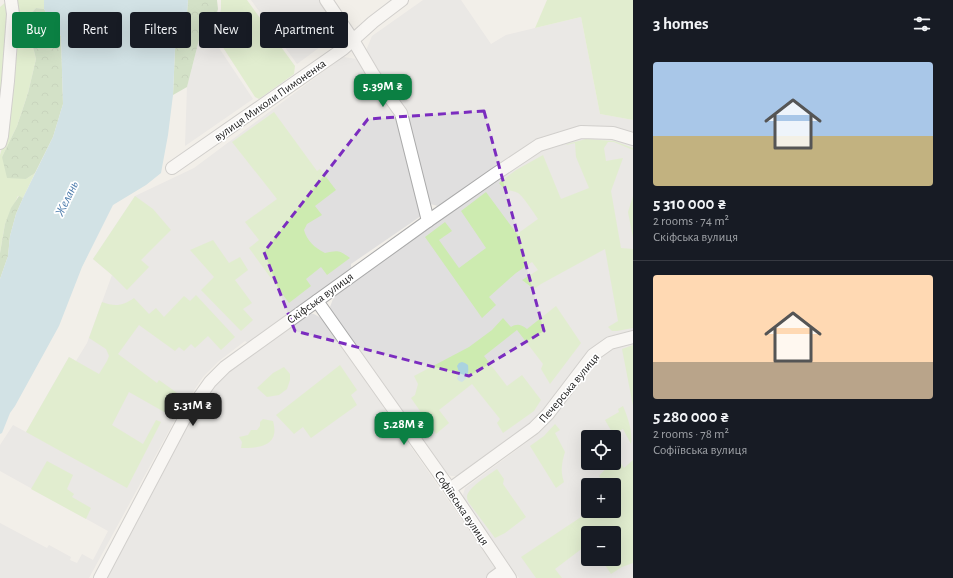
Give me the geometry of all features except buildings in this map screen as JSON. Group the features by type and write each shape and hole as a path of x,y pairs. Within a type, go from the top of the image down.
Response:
{"street":[{"path":"0,143 8,81 13,14 11,0"},
{"path":"326,0 353,40 373,74 401,113 428,221"},
{"name":"вулиця Миколи Пимоненка","path":"172,168 337,53 373,22 402,0"},
{"name":"Скіфська вулиця","path":"100,578 184,419 210,382 225,367 428,221 539,145 581,132 613,133 633,139"},
{"name":"Софіївська вулиця","path":"317,301 450,489 507,574"},
{"name":"Печерська вулиця","path":"450,489 534,428 548,414 593,355 610,343 633,337"},
{"path":"493,578 507,574"}],"highlighted area":[{"path":"484,111 544,331 469,376 295,331 264,252 368,119"}],"shaded area":[{"path":"251,0 319,0 328,12 260,12"},
{"path":"423,0 461,0 491,44 506,35 581,17 600,114 633,120 633,132 613,127 581,126 537,140 438,206 430,204 406,112 397,95 377,72 365,53 372,36"},
{"path":"199,40 199,48 219,48 253,99 185,146 187,87"},
{"path":"286,48 319,48 297,64"},
{"path":"343,57 357,59 395,115 421,216 351,264 350,271 252,341 248,343 245,341 219,361 203,377 177,416 89,578 0,578 0,523 47,548 49,545 71,557 70,560 77,563 82,554 93,560 108,531 0,471 0,445 13,425 26,432 69,357 76,361 87,343 112,275 93,259 135,196 194,168"},
{"path":"582,138 612,139 633,146 633,332 607,338 589,350 543,410 530,423 459,476 451,476 444,471 333,316 330,307 333,299 338,291 431,224 541,150"},
{"path":"307,313 314,314 321,318 325,323 502,578 103,578 199,402 228,370"},
{"path":"633,343 633,577 519,578 466,504 463,495 465,488 538,434 598,359 613,348"}],"green space":[{"path":"16,0 44,0 44,9 36,8 32,12 15,12"},
{"path":"188,0 217,0 217,12 199,12 199,40 187,87 173,95 175,48 191,48 191,12 187,12"},
{"path":"221,0 247,0 260,18 260,48 282,48 295,66 294,74 259,99 255,97 223,48 252,48 252,12 220,12"},
{"path":"547,0 633,0 633,120 600,114 581,17 535,28"},
{"path":"7,1 10,9 0,113 0,7"},
{"path":"36,8 44,9 46,12 32,12"},
{"path":"60,34 63,104 53,137 35,173 26,179 7,178 2,157 17,126 28,93 36,59 33,48 60,48"},
{"path":"12,48 33,48 36,59 28,93 17,126 2,157 26,179 35,173 23,198 18,196 5,224 0,253 0,155 5,137"},
{"path":"274,112 317,171 320,169 336,190 315,206 322,215 307,224 304,230 307,238 318,249 325,253 338,251 350,258 327,275 321,267 306,279 311,286 289,303 249,248 259,240 245,222 277,199 232,142"},
{"path":"586,139 614,141 633,148 633,150 614,142 608,142 604,148 606,161 623,158 611,191 621,248 633,249 633,328 612,331 608,327 618,321 605,249 534,289 522,280 538,270 532,262 516,273 489,297 496,305 482,318 425,237 445,222 452,231 439,240 459,268 486,248 461,211 486,192 517,234 538,219 518,193 506,189 499,183 516,170 543,155 561,199 589,188 576,157 575,143 566,145"},
{"path":"19,196 23,198 16,214 10,236 8,256 0,279 0,253 5,224 11,208"},
{"path":"135,196 153,209 171,230 141,260 149,267 127,290 93,259"},
{"path":"633,196 633,238 628,212"},
{"path":"213,240 229,263 240,257 248,270 235,280 252,303 243,309 253,320 241,331 201,290 214,277 190,250"},
{"path":"196,295 235,337 221,350 208,336 195,348 191,344 184,351 179,347 175,351 139,325 118,354 157,383 159,380 180,395 166,413 129,392 112,425 143,444 156,420 161,422 127,488 26,432 69,357 99,374 107,361 109,356 106,349 89,338 102,302 111,305 119,305 134,298 149,314 156,308 164,317 184,296 190,301"},
{"path":"556,306 581,343 550,384 541,369 543,364 517,330 484,356 507,386 522,375 541,400 534,411 503,433 497,423 500,419 472,384 439,410 449,423 436,434 411,398 415,395 418,384 414,376 469,347 492,330 503,318 511,327 519,325 527,329"},
{"path":"633,345 633,406 622,349"},
{"path":"340,365 357,390 351,395 357,405 311,438 303,427 294,434 276,415"},
{"path":"284,367 290,374 287,389 279,395 267,397 257,388 273,373"},
{"path":"623,406 631,430 631,444 623,429 611,430 605,420 619,412 618,409"},
{"path":"263,419 273,421 274,436 271,441 261,446 241,448 242,442 239,437 248,435 251,430 257,430"},
{"path":"555,424 560,430 555,433 565,452 562,467 564,482 556,488 530,446 544,436"},
{"path":"633,460 633,563 622,567 611,574 606,566 621,566 621,526 581,526 581,549 555,569 562,578 536,578 521,557 581,517 621,518 621,478 601,478 599,476 605,470 621,470 621,463 624,468"},
{"path":"47,461 73,475 67,489 74,494 72,497 91,508 86,519 31,489"},
{"path":"497,469 504,479 503,484 526,517 505,533 495,538 469,503 467,497 468,493 475,486"}],"water":[{"name":"Желань","path":"44,0 188,0 187,12 130,12 130,48 175,48 173,95 161,173 146,185 113,205 82,267 59,326 10,413 2,433 0,434 0,279 8,256 10,236 16,214 53,137 63,104 60,12 46,12 44,9"},
{"path":"462,362 468,365 468,375 462,382 457,379 459,372 457,366"}]}
